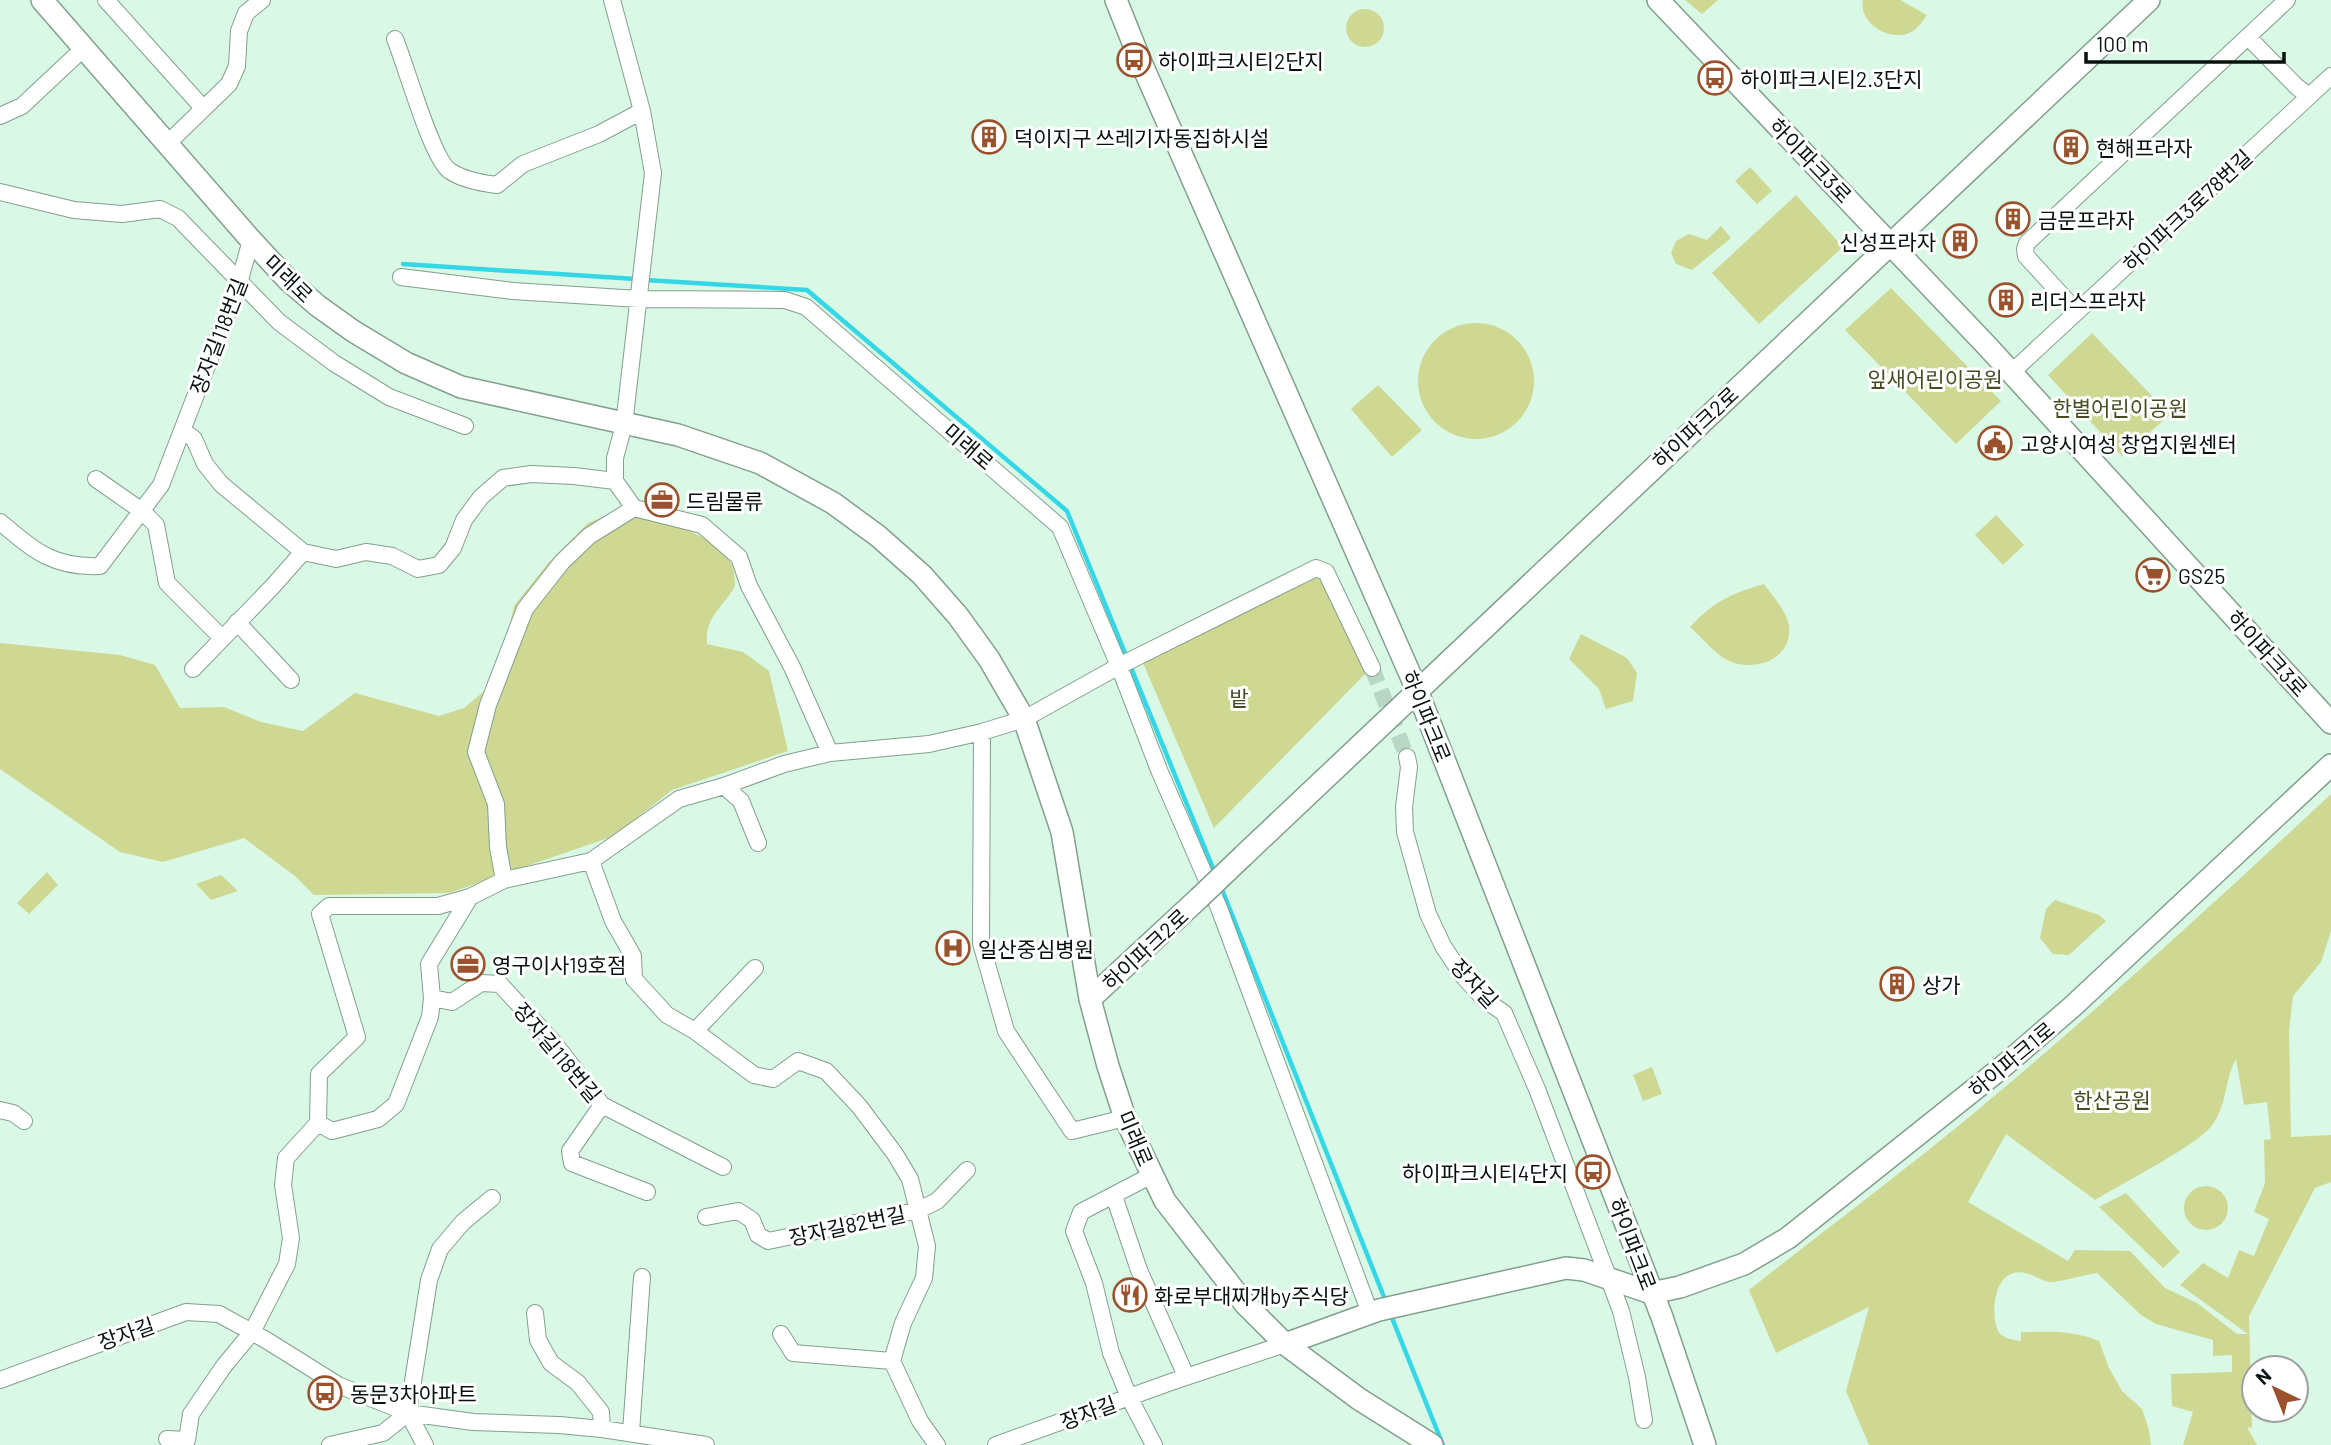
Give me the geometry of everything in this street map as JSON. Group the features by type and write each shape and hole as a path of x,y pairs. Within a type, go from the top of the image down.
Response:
{"street":[{"path":"106,0 203,108"},
{"path":"167,144 229,84 237,66 239,31 245,7 262,0"},
{"path":"612,0 642,111 653,173 624,425 615,458 615,481 635,508 702,525 739,557 749,586 792,667 830,753"},
{"name":"하이파크로","path":"1116,0 1417,690 1651,1293 1705,1445"},
{"name":"하이파크3로","path":"1658,0 1891,243 2331,723"},
{"name":"하이파크2로","path":"1090,999 2149,0"},
{"path":"2077,312 2026,256 2028,243 2287,0"},
{"name":"미래로","path":"47,2 167,144 289,281 318,306 370,341 406,363 461,387 678,435 760,463 833,503 922,575 958,616 989,659 1024,719 1062,832 1090,999 1125,1118 1165,1201 1245,1304 1285,1344 1359,1399 1432,1445"},
{"path":"2248,37 2309,96"},
{"path":"395,39 435,153 448,170 477,183 497,185 523,164 599,134 642,111"},
{"path":"0,116 22,106 85,47"},
{"name":"하이파크3로78번길","path":"2011,373 2331,76"},
{"path":"0,191 74,210 122,214 160,209 178,218 279,322 334,363 389,397 465,426"},
{"name":"장자길118번길","path":"0,522 53,561 75,567 100,566 161,485 239,283 251,240"},
{"name":"미래로","path":"401,277 513,291 640,293 785,300 806,307 1060,527 1121,665 1159,770 1219,908 1375,1312"},
{"path":"182,430 194,439 205,464 221,484 303,552 336,559 366,552 392,556 418,569 439,565 453,548 464,520 481,497 503,478 531,474 574,475 615,481"},
{"path":"96,479 142,511 156,525 167,583 222,638"},
{"path":"504,880 498,846 496,804 476,751 488,705 526,609 562,562 589,536 635,508"},
{"path":"193,669 303,552"},
{"path":"167,1439 187,1440 191,1414 223,1366 252,1332 287,1264 291,1238 283,1185 286,1158 318,1123 319,1074 357,1037 320,914 329,906 438,905 470,897 504,880 591,861 679,799 784,765 830,753 929,744 982,733 1024,719 1121,665 1316,568 1326,572 1372,668"},
{"path":"237,622 291,680"},
{"path":"982,733 981,943 1006,1031 1072,1131 1125,1118"},
{"name":"장자길","path":"1407,757 1409,766 1404,807 1405,832 1428,914 1443,946 1462,976 1485,1000 1504,1013 1611,1281 1637,1377 1644,1420"},
{"name":"하이파크1로","path":"1651,1293 1680,1287 1744,1264 1788,1238 1993,1075 2072,1007 2331,765"},
{"path":"724,786 741,801 758,843"},
{"name":"장자길82번길","path":"591,861 613,921 633,956 634,978 667,1015 695,1031 754,1075 773,1079 798,1061 826,1071 859,1106 895,1154 910,1179 927,1246 924,1278 903,1323 892,1361"},
{"path":"318,1123 332,1131 378,1119 396,1104 430,1017 432,998 429,964 470,897"},
{"path":"695,1031 755,968"},
{"name":"장자길118번길","path":"432,998 452,1002 481,983 500,984 555,1044 602,1105 723,1167"},
{"path":"602,1105 570,1151 572,1163 647,1192"},
{"path":"0,1110 13,1113 24,1121"},
{"path":"919,1210 937,1201 967,1170"},
{"path":"1152,1175 1081,1212 1074,1231 1094,1283 1111,1353 1153,1445"},
{"path":"1114,1196 1139,1270 1186,1377"},
{"path":"425,1445 408,1413 429,1280 440,1249 463,1222 492,1198"},
{"name":"장자길82번길","path":"706,1217 738,1211 752,1220 758,1235 768,1241 919,1210"},
{"name":"장자길","path":"996,1445 1375,1312 1566,1268 1584,1270 1611,1281"},
{"path":"631,1432 642,1277"},
{"path":"1611,1281 1651,1293"},
{"name":"장자길","path":"0,1380 186,1312 219,1314 338,1385 408,1413 473,1422 559,1425 631,1432 706,1445"},
{"path":"536,1313 538,1340 551,1363 578,1383 594,1402 601,1412 602,1429"},
{"path":"781,1334 793,1353 892,1361 920,1421 937,1445"},
{"path":"330,1445 383,1433 408,1413"}],"green space":[{"path":"1685,0 1718,0 1702,14"},
{"path":"1863,0 1900,0 1927,15 1913,31 1894,35 1871,23 1863,8"},
{"path":"1365,9 1378,15 1384,28 1378,41 1365,47 1352,41 1346,28 1352,15"},
{"path":"1750,167 1772,191 1757,204 1735,181"},
{"path":"1796,195 1843,247 1759,324 1712,273"},
{"path":"1721,226 1731,238 1692,270 1676,264 1671,253 1676,241 1689,234 1707,240"},
{"name":"잎새어린이공원","path":"1891,288 2001,401 1956,444 1845,330"},
{"path":"1476,323 1498,328 1517,340 1529,359 1534,381 1529,403 1517,422 1498,434 1476,439 1454,434 1435,422 1423,403 1418,381 1423,359 1435,340 1454,328"},
{"name":"한별어린이공원","path":"2092,333 2170,415 2122,456 2048,375"},
{"path":"1378,385 1422,430 1392,457 1351,409"},
{"path":"620,510 694,533 708,540 729,560 735,586 712,619 707,644 743,652 769,671 788,751 672,790 614,836 449,893 314,895 295,876 244,838 163,862 120,852 0,769 0,643 120,655 155,665 180,708 224,707 261,722 303,731 355,693 439,716 464,708 489,687 505,647 514,606 549,562 588,523"},
{"path":"1996,515 2024,545 2003,565 1975,535"},
{"name":"밭","path":"1318,573 1366,673 1214,828 1143,663"},
{"path":"1764,584 1783,610 1789,626 1784,649 1767,662 1744,665 1722,657 1690,627 1724,600"},
{"path":"1581,634 1627,658 1637,673 1633,701 1606,709 1599,689 1569,659"},
{"name":"한산공원","path":"2331,794 2331,931 2321,962 2293,996 2289,1031 2291,1137 2331,1135 2331,1182 2315,1188 2249,1316 2250,1354 2240,1354 2240,1424 2252,1424 2252,1428 2247,1427 2257,1445 2183,1445 2193,1412 2172,1406 2171,1374 2232,1372 2232,1355 2213,1356 2213,1340 2156,1324 2141,1315 2097,1273 2049,1282 2019,1272 2004,1279 1997,1294 1994,1312 2000,1334 2021,1341 2021,1332 2070,1333 2099,1341 2109,1368 2122,1391 2142,1409 2151,1445 1869,1445 1846,1391 1869,1307 1776,1353 1749,1290 1968,1118 2209,907","holes":["2236,1059 2244,1105 2267,1102 2271,1139 2264,1140 2265,1183 2254,1212 2269,1219 2254,1256 2239,1250 2228,1278 2203,1263 2180,1285 2248,1334 2237,1334 2197,1303 2165,1288 2130,1251 2075,1250 2068,1261 1968,1202 2006,1134 2095,1200 2176,1153 2205,1132 2218,1116"]},
{"path":"47,872 58,885 29,914 17,903"},
{"path":"221,875 238,891 211,900 196,884"},
{"path":"2055,900 2099,915 2106,921 2069,955 2053,954 2040,938 2046,909"},
{"path":"1652,1067 1662,1094 1643,1101 1633,1075"},
{"path":"2206,1186 2221,1193 2228,1208 2221,1223 2206,1230 2191,1223 2184,1208 2191,1193"},
{"path":"2126,1193 2180,1252 2163,1268 2099,1207"}],"waterway":[{"path":"403,264 636,279"},
{"path":"645,280 807,290 1067,511 1215,873"},
{"path":"1221,887 1386,1302"},
{"path":"1390,1313 1443,1445"}],"tunnel":[{"path":"1372,668 1407,757"}],"place":[{"name":"하이파크시티2단지","path":"1134,60"},
{"name":"하이파크시티2.3단지","path":"1715,78"},
{"name":"덕이지구 쓰레기자동집하시설","path":"989,137"},
{"name":"현해프라자","path":"2071,147"},
{"name":"금문프라자","path":"2013,219"},
{"name":"신성프라자","path":"1960,241"},
{"name":"리더스프라자","path":"2006,300"},
{"name":"고양시여성 창업지원센터","path":"1995,443"},
{"name":"드림물류","path":"662,500"},
{"name":"GS25","path":"2153,575"},
{"name":"일산중심병원","path":"953,948"},
{"name":"영구이사19호점","path":"468,964"},
{"name":"상가","path":"1897,984"},
{"name":"하이파크시티4단지","path":"1593,1172"},
{"name":"화로부대찌개by주식당","path":"1130,1295"},
{"name":"동문3차아파트","path":"325,1393"}]}
